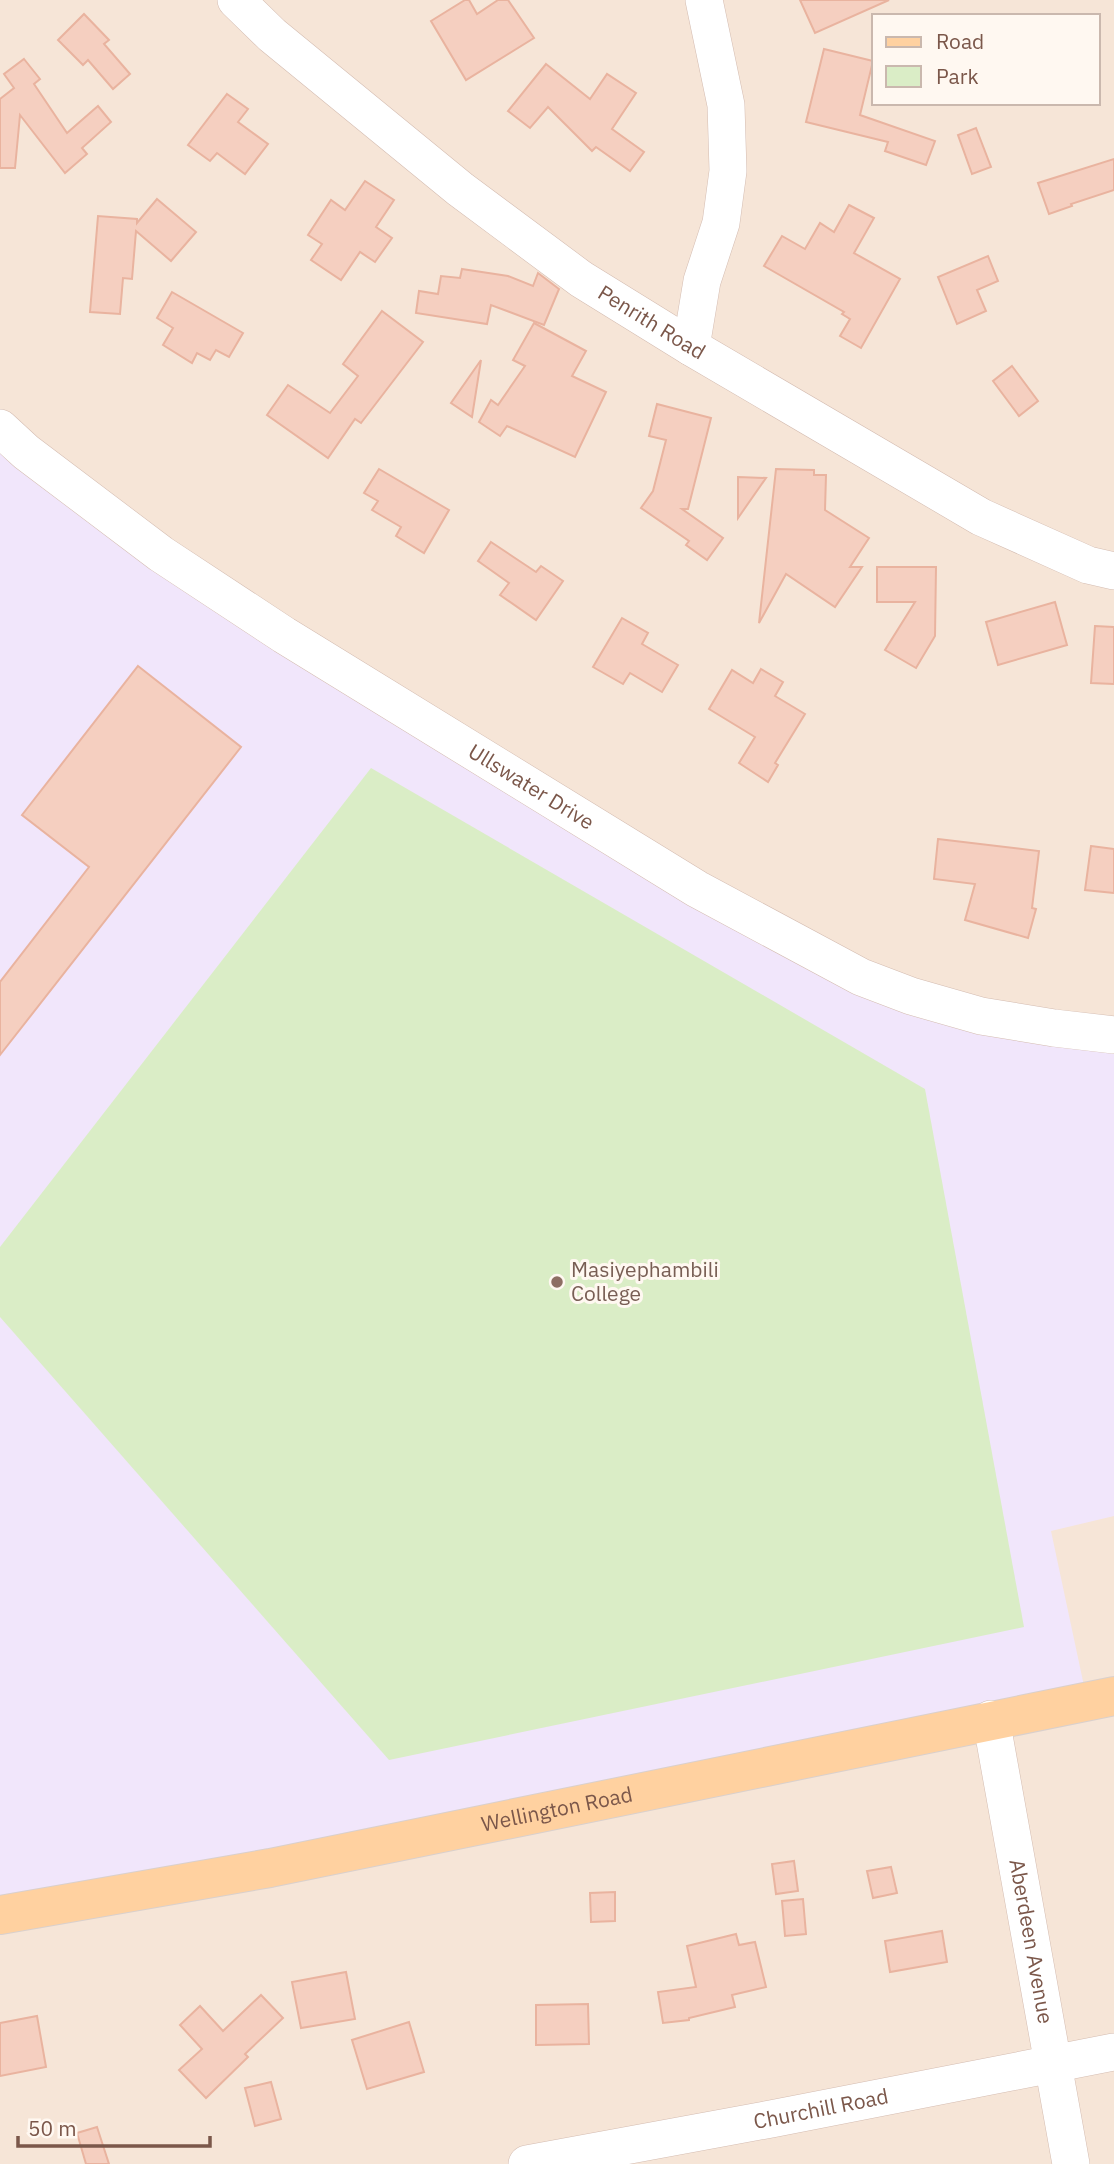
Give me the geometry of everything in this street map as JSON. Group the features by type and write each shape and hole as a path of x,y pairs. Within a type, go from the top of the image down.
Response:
{"main road":[{"name":"Wellington Road","path":"0,1915 284,1865 1114,1696"}],"street":[{"name":"Penrith Road","path":"236,0 272,35 460,189 581,279 691,347 981,517 1088,565 1114,571"},
{"path":"691,347 702,281 722,223 728,171 726,105 704,0"},
{"name":"Ullswater Drive","path":"0,428 26,452 140,538 217,591 697,890 861,977 911,996 981,1016 1114,1035"},
{"name":"Aberdeen Avenue","path":"991,1719 1072,2164"},
{"name":"Churchill Road","path":"527,2164 1114,2052"}],"shaded area":[{"path":"0,0 1114,0 1114,2164 0,2164"},
{"name":"Masiyephambili College","path":"0,439 688,899 1114,1048 1114,1516 1051,1531 1084,1686 0,1903"}],"green space":[{"path":"371,768 925,1089 1024,1627 389,1760 0,1317 0,1247"}],"building":[{"path":"469,0 477,14 498,0 508,0 534,38 466,80 431,21"},
{"path":"800,0 889,0 815,33"},
{"path":"84,14 109,40 104,44 130,74 113,89 88,60 83,65 58,40"},
{"path":"824,49 872,61 860,115 935,141 926,165 885,151 888,142 806,122"},
{"path":"24,59 40,79 34,84 67,133 98,106 111,122 82,148 87,154 65,173 20,115 15,168 0,168 0,99 14,88 4,74"},
{"path":"546,64 590,99 607,74 636,93 612,129 644,152 630,171 596,147 592,151 548,107 530,128 508,111"},
{"path":"227,94 248,109 238,122 268,144 245,174 217,153 210,161 188,145"},
{"path":"976,128 991,167 972,174 958,135"},
{"path":"1114,159 1114,190 1049,214 1038,183"},
{"path":"365,181 394,200 376,227 392,238 375,262 360,252 341,280 311,260 322,244 308,235 331,200 345,210"},
{"path":"157,199 196,232 171,261 136,231 132,279 123,278 120,314 90,312 98,216 137,219 137,223"},
{"path":"849,205 874,218 854,253 900,279 861,348 840,336 850,319 842,314 844,312 764,266 782,236 805,249 820,223 834,232"},
{"path":"988,256 998,281 977,290 986,311 957,324 938,277"},
{"path":"462,269 508,276 533,286 538,273 559,289 544,325 491,305 487,324 416,313 419,291 438,294 441,276 460,278"},
{"path":"172,292 243,333 229,357 216,350 210,360 197,353 192,363 163,345 173,328 157,318"},
{"path":"382,311 423,342 361,423 355,419 328,458 267,415 288,385 330,413 358,376 343,364"},
{"path":"534,323 586,351 572,376 606,392 575,457 507,426 500,436 479,422 491,400 498,405 525,366 513,360"},
{"path":"481,360 472,417 451,403"},
{"path":"1012,366 1038,401 1019,416 993,381"},
{"path":"657,404 711,418 688,509 682,509 723,538 707,560 686,545 689,541 641,508 653,491 666,440 649,436"},
{"path":"379,469 449,510 424,553 396,536 401,527 372,510 378,501 364,493"},
{"path":"776,469 814,470 814,475 826,475 825,510 869,538 850,567 862,567 835,607 786,574 759,623"},
{"path":"738,477 766,478 738,518"},
{"path":"491,542 536,572 541,566 563,581 536,620 500,595 509,583 478,561"},
{"path":"877,567 936,567 935,636 916,668 885,650 915,602 877,602"},
{"path":"1055,602 1067,645 998,665 986,622"},
{"path":"622,618 648,633 642,644 678,665 662,692 630,673 623,684 593,667"},
{"path":"1095,626 1114,627 1114,684 1091,683"},
{"path":"138,666 241,747 0,1055 0,982 89,867 22,815"},
{"path":"761,669 783,682 775,696 805,714 775,763 778,765 768,782 739,763 755,737 709,709 732,670 753,683"},
{"path":"938,839 1039,851 1032,908 1036,909 1028,938 965,920 975,884 934,879"},
{"path":"1091,846 1114,849 1114,893 1085,890"},
{"path":"794,1861 798,1891 776,1894 772,1864"},
{"path":"891,1867 897,1893 873,1898 867,1871"},
{"path":"615,1892 615,1921 591,1922 590,1893"},
{"path":"803,1899 806,1934 785,1936 782,1901"},
{"path":"942,1931 947,1962 890,1972 885,1941"},
{"path":"736,1934 739,1945 755,1942 766,1987 732,1995 735,2007 689,2020 663,2023 658,1992 696,1987 687,1946"},
{"path":"346,1972 355,2019 301,2028 292,1982"},
{"path":"261,1995 283,2018 245,2054 248,2057 206,2098 179,2070 202,2049 180,2025 200,2006 223,2031"},
{"path":"588,2004 589,2044 536,2045 536,2005"},
{"path":"37,2016 46,2067 0,2076 0,2023"},
{"path":"409,2022 424,2072 367,2089 352,2040"},
{"path":"271,2082 281,2119 255,2126 245,2088"},
{"path":"97,2127 109,2164 86,2164 77,2133"}],"place":[{"name":"Masiyephambili College","path":"557,1282"}]}
